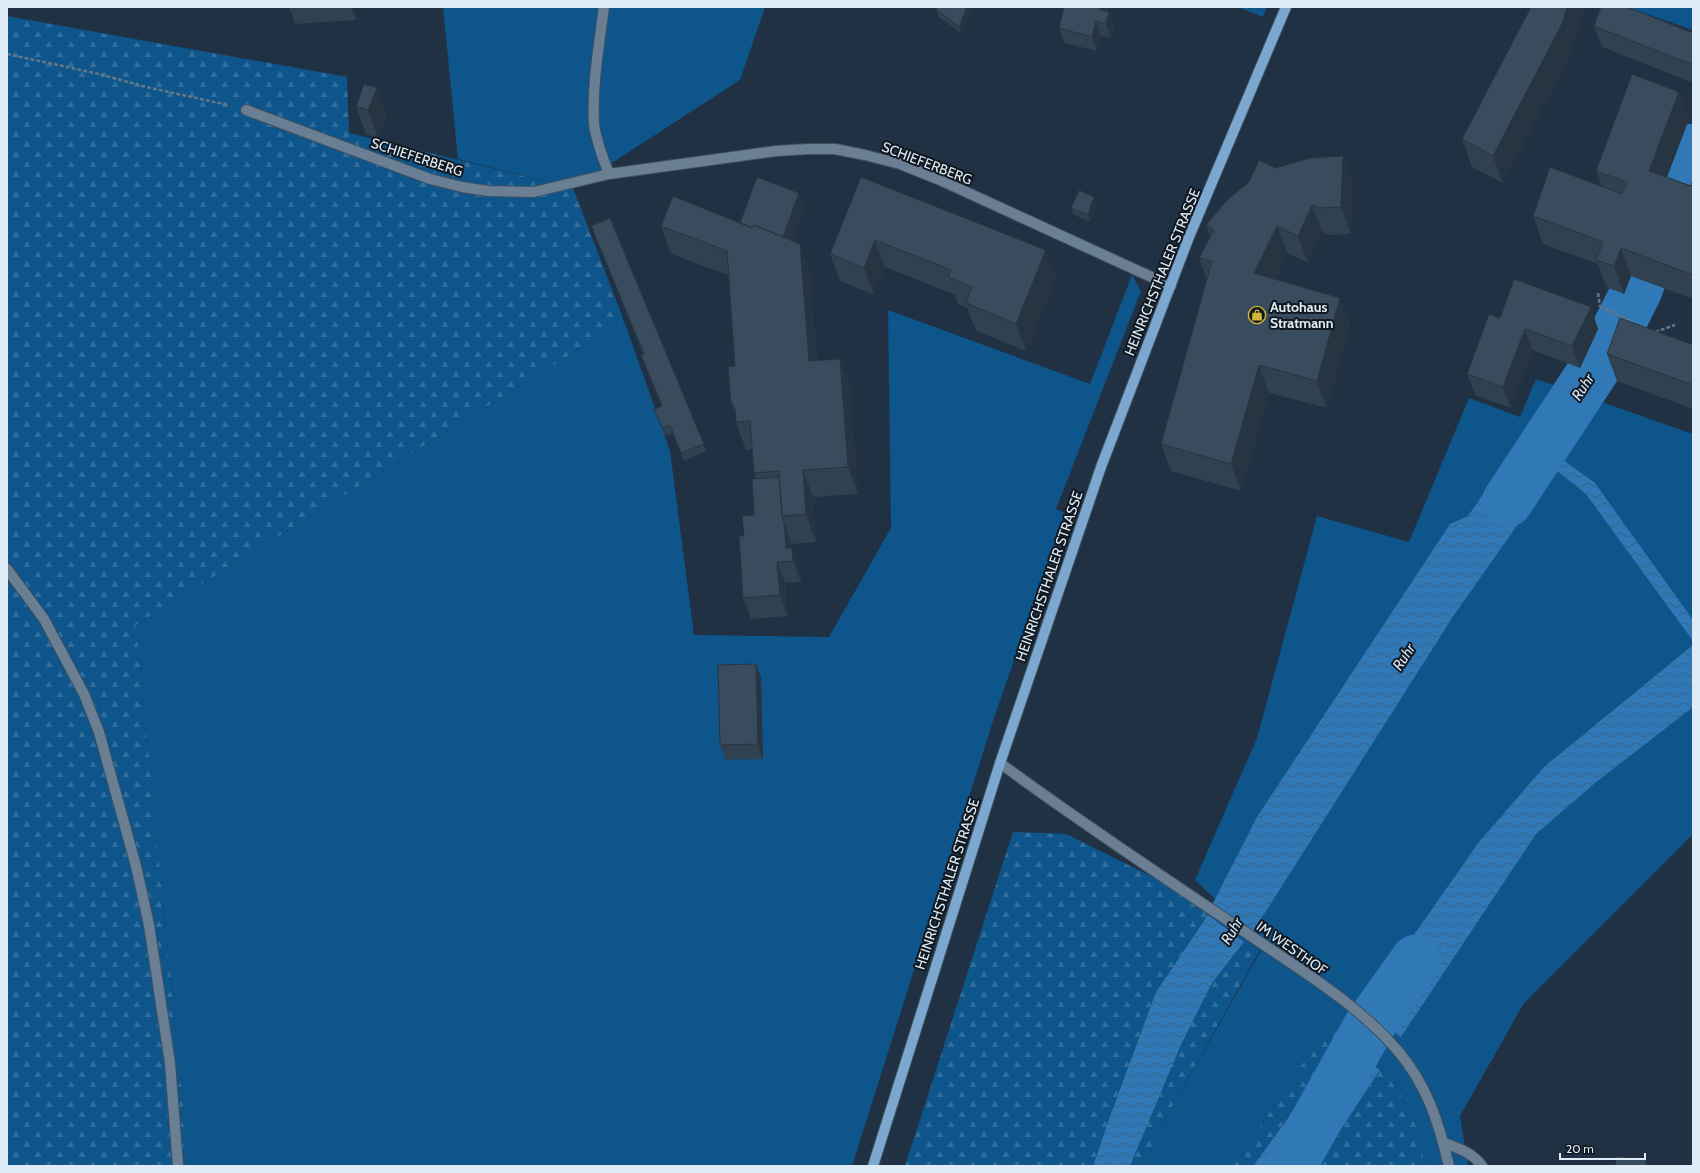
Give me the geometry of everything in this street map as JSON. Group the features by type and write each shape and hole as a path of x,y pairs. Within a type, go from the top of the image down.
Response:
{"main road":[{"name":"HEINRICHSTHALER STRASSE","path":"873,1166 1000,763 1101,467 1189,237 1286,7"}],"street":[{"path":"604,7 596,76 594,124 600,149 609,174"},
{"name":"SCHIEFERBERG","path":"246,110 430,179 462,187 488,191 534,192 609,174 776,151 808,149 835,150 864,155 900,164 940,180 1170,286"},
{"path":"7,569 44,619 84,694 99,732 136,866 149,925 170,1063 178,1166"},
{"name":"IM WESTHOF","path":"1000,763 1049,799 1304,972 1353,1008 1379,1031 1398,1052 1413,1072 1429,1099 1444,1143 1449,1166"},
{"path":"1444,1143 1471,1155 1482,1166"}],"path":[{"path":"7,54 99,74 146,87 246,110"},
{"path":"1598,293 1600,306 1637,325"},
{"path":"1649,330 1654,332 1675,326"}],"green space":[{"path":"443,7 765,7 740,80 573,188 458,159"},
{"path":"1238,7 1267,7 1263,17"},
{"path":"1626,7 1693,7 1693,30"},
{"path":"7,16 347,77 349,133 573,188 624,321 136,625 189,1166 7,1166"},
{"path":"1132,275 1141,291 1056,509 1065,513 993,721 852,1166 189,1166 136,625 624,321 670,451 694,635 829,637 891,528 888,310 1090,384"},
{"path":"1536,379 1693,434 1693,834 1524,1003 1460,1116 1468,1166 1425,1166 1419,1129 1387,1069 1329,1025 1233,1166 1145,1166 1158,1132 1264,945 1195,880 1257,738 1317,516 1409,542 1469,398 1520,417"},
{"path":"1013,832 1066,834 1169,885 1190,898 1260,950 1158,1132 1145,1166 1130,1166 1181,1045 1212,983 1244,942 1156,992 1093,1166 905,1166"},
{"path":"1329,1025 1387,1069 1419,1129 1425,1166 1317,1166 1380,1070 1342,1044 1253,1166 1233,1166"}],"water":[{"path":"1527,431 1566,455 1563,460 1595,483 1693,620 1693,641 1586,494 1556,470 1454,615 1252,933 1212,905 1257,817 1450,524 1468,516"},
{"path":"1693,645 1693,707 1595,783 1536,834 1401,1037 1362,1009 1479,842 1544,767"},
{"path":"1208,915 1244,942 1212,983 1181,1045 1130,1166 1093,1166 1156,992"},
{"path":"1342,1044 1380,1070 1317,1166 1253,1166"}],"building":[{"path":"937,7 967,7 959,27 936,9"},
{"path":"1064,7 1099,7 1099,9 1109,12 1106,24 1096,21 1092,37 1059,28"},
{"path":"1531,7 1567,7 1562,24 1493,156 1462,139"},
{"path":"1601,7 1627,7 1693,33 1693,65 1594,26"},
{"path":"1632,74 1679,92 1649,171 1691,186 1693,180 1693,275 1621,248 1614,266 1596,260 1603,242 1533,216 1550,167 1622,194 1627,182 1596,171"},
{"path":"364,84 377,88 368,110 356,106"},
{"path":"1343,156 1341,207 1319,208 1312,205 1298,236 1277,226 1254,273 1340,298 1317,381 1259,365 1231,464 1161,444 1212,261 1199,258 1214,230 1206,225 1227,200 1249,182 1259,160 1276,168 1310,158"},
{"path":"757,177 799,193 783,237 754,225 752,228 740,223"},
{"path":"861,177 1046,250 1016,324 966,303 972,287 948,277 951,270 875,240 864,268 830,254"},
{"path":"1079,190 1094,197 1088,215 1071,208"},
{"path":"673,196 752,228 754,225 800,244 809,361 840,359 848,467 803,470 806,514 782,516 779,471 754,473 750,421 736,422 735,408 731,402 728,367 735,366 727,251 661,226"},
{"path":"610,218 704,444 681,453 670,425 662,428 654,409 662,406 641,355 644,354 591,226"},
{"path":"1514,279 1591,307 1572,346 1525,329 1503,387 1467,374 1489,314 1500,318"},
{"path":"1620,318 1693,345 1693,385 1607,354"},
{"path":"779,477 786,548 792,548 793,561 777,562 780,595 743,598 739,536 744,536 742,516 754,515 752,479"},
{"path":"756,664 758,744 720,745 718,665"},
{"path":"1616,1156 1646,1159 1646,1166 1615,1166"}],"waterway":[{"name":"Ruhr","path":"1507,502 1605,353 1636,292 1653,247 1678,191 1693,149"},
{"name":"Ruhr","path":"1291,1166 1369,1026 1416,960"}],"place":[{"name":"Autohaus Stratmann","path":"1257,315"}]}
